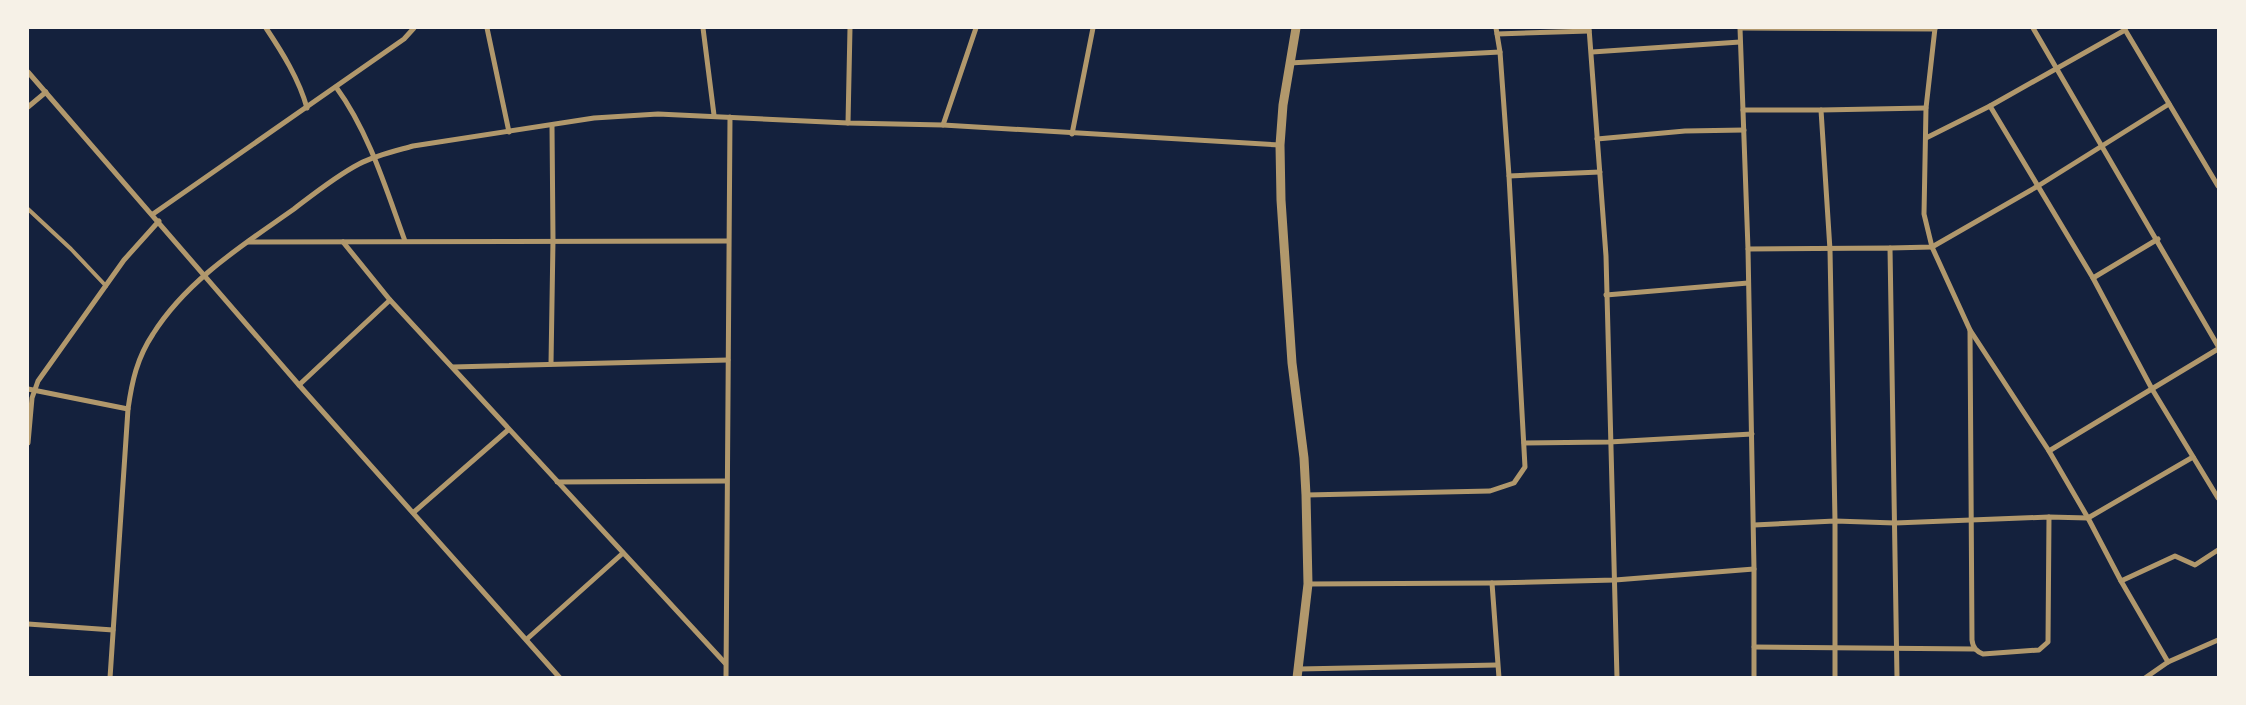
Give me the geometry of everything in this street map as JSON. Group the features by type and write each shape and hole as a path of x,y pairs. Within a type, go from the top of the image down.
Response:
{"street":[{"path":"266,28 279,47 302,92 307,108"},
{"path":"153,214 404,39 414,28"},
{"path":"487,28 509,132"},
{"path":"703,28 714,115"},
{"path":"848,123 850,28"},
{"path":"943,125 976,28"},
{"path":"1072,134 1093,28"},
{"path":"1296,28 1289,63 1280,145 1282,210 1292,353 1304,458 1306,495 1308,584 1298,673 1497,664"},
{"path":"1306,495 1490,491 1504,488 1514,483 1525,467 1509,176 1500,52 1496,28"},
{"path":"1754,678 1754,525 1748,249 1740,28 1935,28 1926,108 1924,214 1932,246 1970,330 2048,451 2088,518 2121,581 2168,662"},
{"path":"2033,28 2158,239 2218,348 2048,451"},
{"path":"1496,34 1589,29 1604,219 1618,678"},
{"path":"1926,138 1990,106 2124,29 2218,186"},
{"path":"1592,52 1740,42"},
{"path":"1289,63 1500,52"},
{"path":"28,72 300,385 560,678"},
{"path":"336,87 344,98 375,157 405,241"},
{"path":"28,107 46,92"},
{"path":"1748,249 1830,250 1932,246 2038,186 2169,104"},
{"path":"1990,106 2093,278 2152,389 2218,498"},
{"path":"1743,110 1926,108"},
{"path":"1821,110 1830,250 1836,678"},
{"path":"110,678 128,409 134,371 153,334 182,297 205,275 333,180 375,157 413,146 625,115 714,115 848,123 943,125 1280,145"},
{"path":"726,678 730,117"},
{"path":"551,364 552,126"},
{"path":"1597,139 1685,131 1744,130"},
{"path":"1509,176 1600,172"},
{"path":"28,443 30,390 124,260 159,221"},
{"path":"2093,278 2158,239"},
{"path":"247,242 728,241"},
{"path":"343,242 390,300 725,663"},
{"path":"1890,248 1897,678"},
{"path":"1606,295 1748,283"},
{"path":"300,385 390,300"},
{"path":"1970,330 1973,520 1972,640 1975,649"},
{"path":"453,367 728,360"},
{"path":"30,390 128,409"},
{"path":"414,512 508,430"},
{"path":"1524,443 1610,442 1752,434"},
{"path":"1754,525 1835,521 1895,522 2050,517 2088,518 2193,456"},
{"path":"557,482 726,481"},
{"path":"1754,647 1835,646 1975,649 1983,654 2039,650 2048,642 2050,517"},
{"path":"2121,581 2170,558 2179,557 2195,564 2218,550"},
{"path":"527,639 623,553"},
{"path":"1308,584 1615,580 1754,569"},
{"path":"1492,583 1498,678"},
{"path":"28,624 113,630"},
{"path":"2145,678 2168,662 2218,641"}],"lane":[{"path":"28,209 71,249 106,286"}]}
